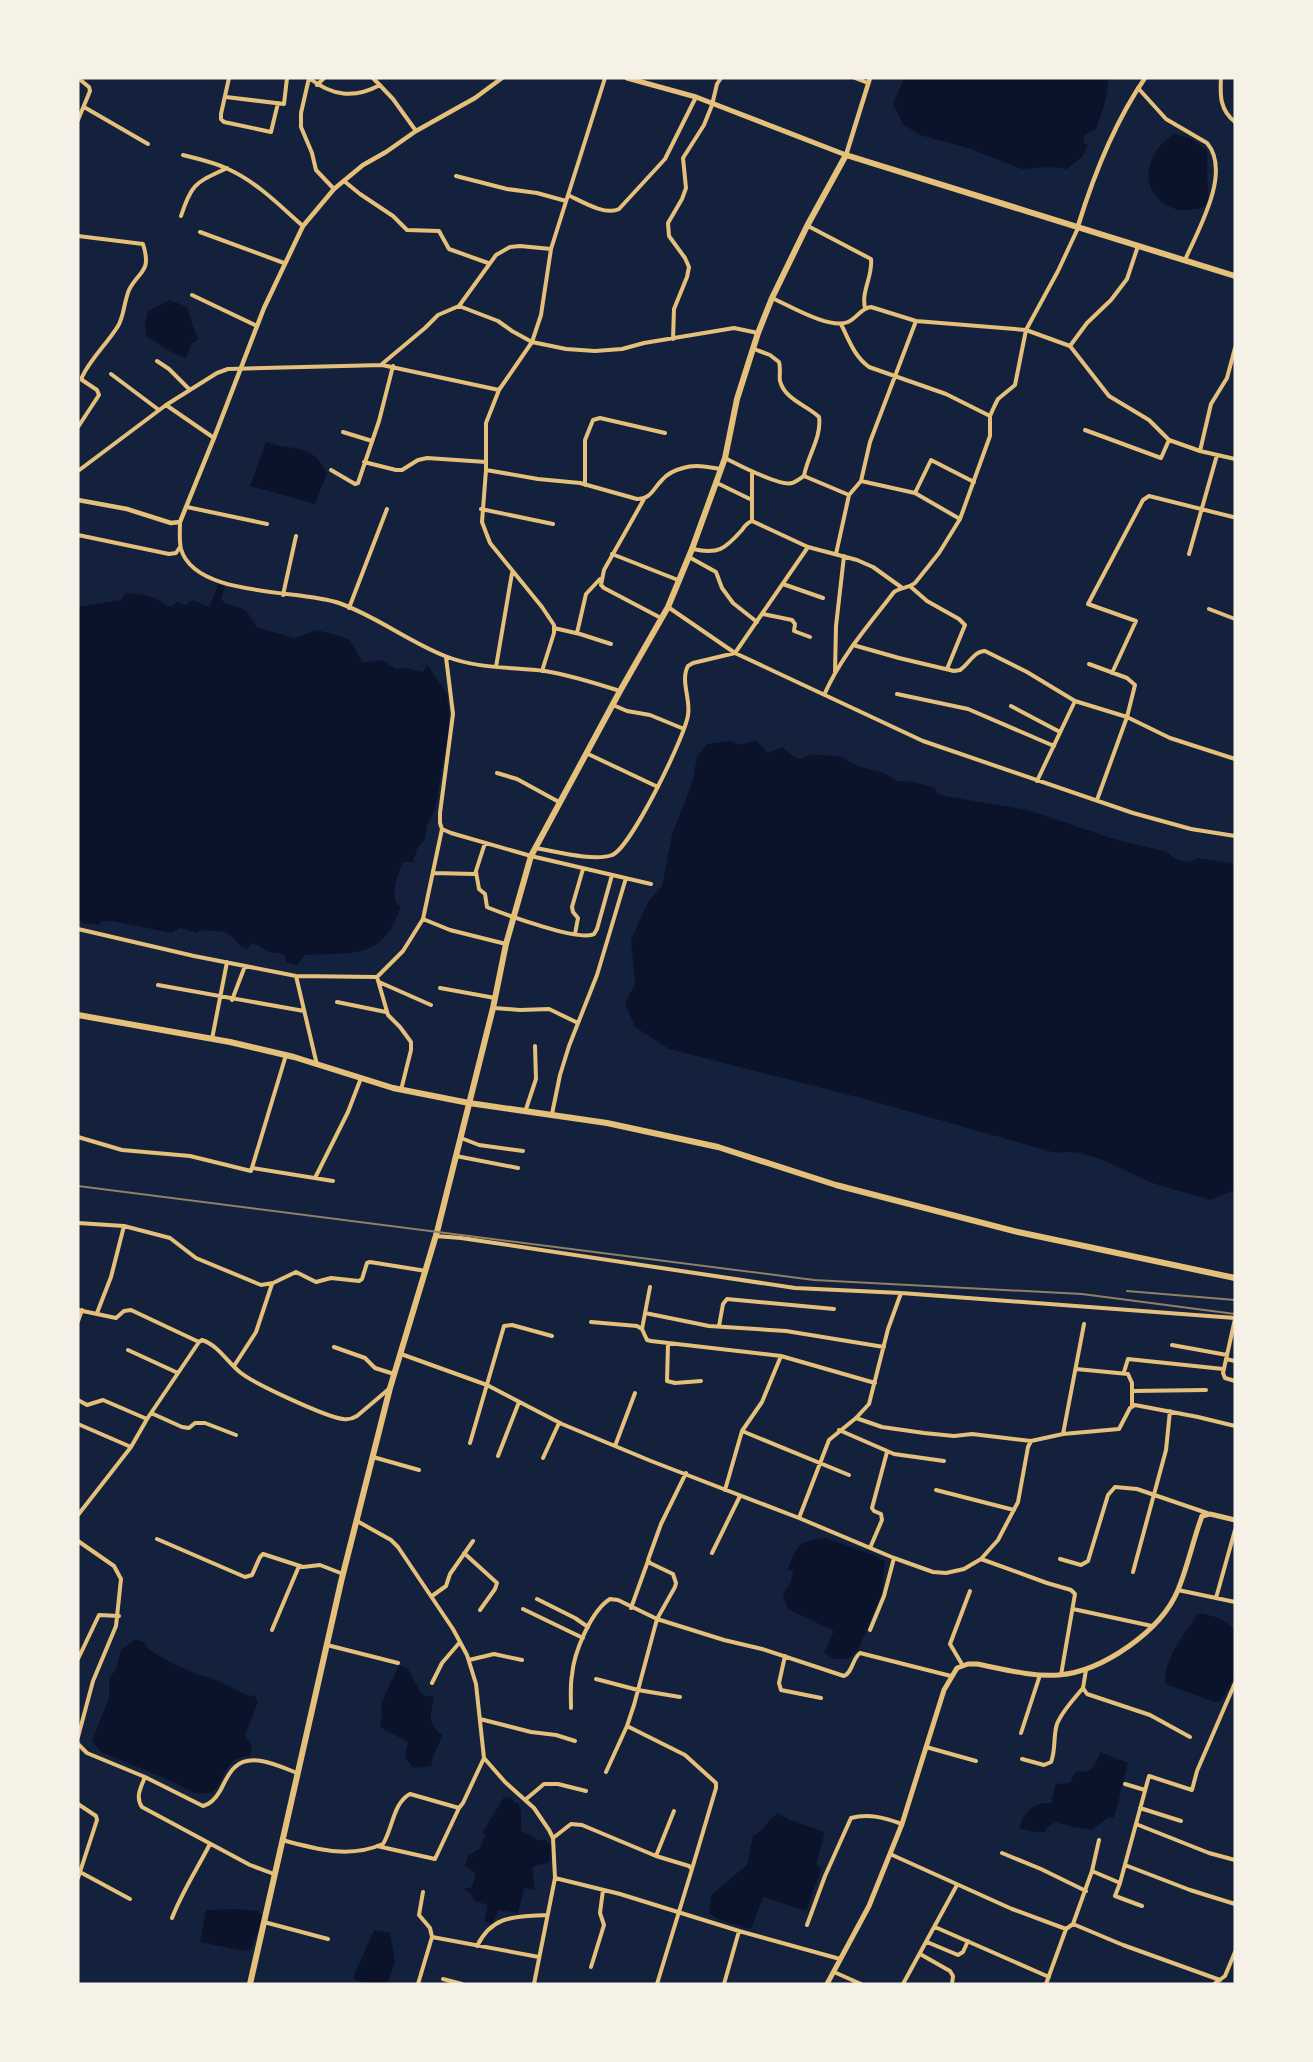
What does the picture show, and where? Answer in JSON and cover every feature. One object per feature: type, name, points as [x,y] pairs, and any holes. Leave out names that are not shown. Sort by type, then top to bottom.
[{"type":"main road","points":[[627,78],[696,98],[846,155],[1235,276]]},
{"type":"main road","points":[[250,1984],[343,1574],[390,1388],[426,1271],[493,1008],[506,944],[531,856],[620,690],[668,607],[725,458],[736,399],[772,298],[807,226],[846,155]]},
{"type":"main road","points":[[78,1015],[286,1055],[401,1090],[525,1112],[607,1123],[718,1147],[836,1185],[1018,1232],[1235,1278]]},
{"type":"main road","points":[[827,1984],[869,1906],[902,1824],[935,1715],[951,1676],[957,1668],[977,1664],[1061,1675],[1086,1670],[1097,1665],[1154,1627],[1169,1608],[1178,1590],[1201,1518],[1207,1513],[1235,1520]]},
{"type":"street","points":[[78,78],[89,87],[90,91],[78,118]]},
{"type":"street","points":[[229,78],[220,114],[222,121],[271,132],[278,104]]},
{"type":"street","points":[[226,97],[284,104],[287,78]]},
{"type":"street","points":[[334,189],[316,170],[312,153],[301,127],[301,113],[308,78],[317,85],[349,95],[365,93],[380,85]]},
{"type":"street","points":[[317,85],[324,78]]},
{"type":"street","points":[[373,78],[417,131]]},
{"type":"street","points":[[502,78],[475,98],[363,165],[334,189],[303,226],[257,326],[180,522],[180,547],[184,557],[191,564],[217,581],[284,595],[327,600],[349,608],[446,657],[496,667],[565,675],[620,690]]},
{"type":"street","points":[[542,671],[554,625],[484,533],[482,509],[486,470],[486,423],[499,390],[532,342],[541,315],[551,249],[605,78]]},
{"type":"street","points":[[713,78],[716,89]]},
{"type":"street","points":[[673,339],[674,309],[689,267],[688,262],[669,236],[668,223],[686,188],[683,158],[704,125],[721,78]]},
{"type":"street","points":[[846,155],[869,80],[855,78]]},
{"type":"street","points":[[911,587],[939,553],[960,519],[990,436],[990,416],[996,403],[1016,382],[1026,330],[1058,271],[1078,226],[1091,183],[1121,116],[1144,78]]},
{"type":"street","points":[[1221,78],[1220,94],[1224,110],[1235,122]]},
{"type":"street","points":[[1138,88],[1166,119],[1207,143],[1212,149],[1216,170],[1215,184],[1185,261]]},
{"type":"street","points":[[568,195],[606,210],[619,209],[666,159],[696,98]]},
{"type":"street","points":[[84,107],[148,144]]},
{"type":"street","points":[[183,155],[227,168],[254,184],[303,226]]},
{"type":"street","points":[[181,216],[191,189],[200,181],[227,168]]},
{"type":"street","points":[[456,176],[566,201]]},
{"type":"street","points":[[344,181],[393,216],[407,230],[439,231],[449,249],[488,263]]},
{"type":"street","points":[[807,226],[871,259],[863,296],[865,308]]},
{"type":"street","points":[[200,232],[284,263]]},
{"type":"street","points":[[78,236],[143,244],[146,254],[145,270],[131,287],[121,320],[80,379],[97,390],[99,395],[78,427]]},
{"type":"street","points":[[382,364],[438,315],[459,306],[496,255],[510,247],[534,246],[551,249]]},
{"type":"street","points":[[1070,346],[1087,323],[1111,300],[1127,279],[1138,246]]},
{"type":"street","points":[[192,295],[257,326]]},
{"type":"street","points":[[772,298],[830,323],[841,324],[854,318],[865,308],[876,308],[916,321],[1026,330],[1070,346],[1109,396],[1149,420],[1169,440],[1200,451],[1235,459]]},
{"type":"street","points":[[459,306],[492,318],[532,342],[556,348],[595,351],[622,350],[644,343],[734,328],[759,333]]},
{"type":"street","points":[[836,554],[849,495],[861,481],[870,442],[916,321]]},
{"type":"street","points":[[841,324],[863,362],[894,377],[946,394],[990,416]]},
{"type":"street","points":[[1200,451],[1211,404],[1227,378],[1235,348]]},
{"type":"street","points":[[725,458],[752,472],[792,484],[804,476],[814,448],[819,417],[785,390],[780,379],[781,366],[776,359],[753,349]]},
{"type":"street","points":[[157,361],[169,369],[190,390]]},
{"type":"street","points":[[78,471],[166,405],[217,373],[228,369],[382,364],[499,390]]},
{"type":"street","points":[[331,471],[358,483],[393,366]]},
{"type":"street","points":[[111,374],[159,410]]},
{"type":"street","points":[[166,405],[214,438]]},
{"type":"street","points":[[585,485],[585,440],[593,420],[600,418],[665,433]]},
{"type":"street","points":[[1084,430],[1161,458],[1169,440]]},
{"type":"street","points":[[343,432],[372,441]]},
{"type":"street","points":[[1189,554],[1217,455]]},
{"type":"street","points":[[364,462],[402,470],[418,460],[427,458],[486,462]]},
{"type":"street","points":[[915,493],[931,460],[974,482]]},
{"type":"street","points":[[577,633],[586,594],[601,579],[612,554],[644,499],[663,479],[684,467],[700,466],[721,469]]},
{"type":"street","points":[[486,470],[585,485],[644,499]]},
{"type":"street","points":[[752,472],[752,521]]},
{"type":"street","points":[[804,476],[849,495]]},
{"type":"street","points":[[861,481],[915,493],[960,519]]},
{"type":"street","points":[[716,483],[752,500]]},
{"type":"street","points":[[1112,673],[1136,621],[1088,604],[1143,500],[1149,496],[1233,517]]},
{"type":"street","points":[[78,500],[127,508],[171,523],[180,522]]},
{"type":"street","points":[[187,507],[267,524]]},
{"type":"street","points":[[349,608],[387,509]]},
{"type":"street","points":[[482,509],[553,524]]},
{"type":"street","points":[[692,549],[708,552],[720,550],[730,543],[746,524],[752,521]]},
{"type":"street","points":[[752,521],[808,547],[844,556],[873,567],[901,587]]},
{"type":"street","points":[[78,535],[169,554],[176,552],[180,547]]},
{"type":"street","points":[[284,595],[296,536]]},
{"type":"street","points":[[534,848],[593,857],[615,854],[635,828],[658,787],[684,729],[689,714],[685,676],[688,666],[735,653],[808,547]]},
{"type":"street","points":[[612,554],[679,580]]},
{"type":"street","points":[[835,672],[836,626],[844,556]]},
{"type":"street","points":[[688,557],[716,572],[722,588],[733,603],[757,622]]},
{"type":"street","points":[[496,667],[512,572]]},
{"type":"street","points":[[601,579],[604,588],[661,618]]},
{"type":"street","points":[[783,585],[823,598]]},
{"type":"street","points":[[825,693],[835,672],[853,645],[894,591],[901,587],[911,587],[927,602],[959,619],[965,625],[947,669]]},
{"type":"street","points":[[668,607],[735,653],[825,693],[923,741],[1037,781],[1191,829],[1235,836]]},
{"type":"street","points":[[1209,609],[1235,619]]},
{"type":"street","points":[[763,614],[792,620],[795,624],[794,631],[810,637]]},
{"type":"street","points":[[554,628],[610,644]]},
{"type":"street","points":[[853,645],[899,658],[960,670],[975,654],[985,651],[1027,672],[1075,701],[1127,717],[1170,738],[1235,759]]},
{"type":"street","points":[[378,979],[403,951],[423,919],[433,873],[442,829],[440,813],[453,714],[446,657]]},
{"type":"street","points":[[1089,664],[1132,681],[1135,685],[1127,717],[1097,800]]},
{"type":"street","points":[[897,694],[968,709],[1054,746]]},
{"type":"street","points":[[1037,781],[1075,701]]},
{"type":"street","points":[[612,705],[627,711],[650,715],[684,729]]},
{"type":"street","points":[[1011,706],[1060,732]]},
{"type":"street","points":[[586,753],[658,787]]},
{"type":"street","points":[[497,773],[517,779],[559,802]]},
{"type":"street","points":[[442,829],[531,856],[651,884]]},
{"type":"street","points":[[485,843],[476,872],[479,889],[485,894],[487,907],[513,917],[575,934],[591,936],[594,934],[612,875]]},
{"type":"street","points":[[575,934],[578,918],[572,907],[583,868]]},
{"type":"street","points":[[433,873],[472,875],[476,872]]},
{"type":"street","points":[[551,1116],[560,1075],[597,975],[626,878]]},
{"type":"street","points":[[423,919],[450,930],[506,944]]},
{"type":"street","points":[[78,930],[296,976],[378,979],[431,1005]]},
{"type":"street","points":[[212,1039],[227,963]]},
{"type":"street","points":[[232,1000],[245,966]]},
{"type":"street","points":[[296,976],[317,1065]]},
{"type":"street","points":[[378,979],[387,1012],[400,1027],[411,1046],[401,1090]]},
{"type":"street","points":[[158,985],[220,998],[304,1011]]},
{"type":"street","points":[[440,988],[495,998]]},
{"type":"street","points":[[337,1002],[387,1012]]},
{"type":"street","points":[[493,1008],[549,1009],[578,1023]]},
{"type":"street","points":[[525,1112],[536,1079],[535,1046]]},
{"type":"street","points":[[253,1168],[286,1055]]},
{"type":"street","points":[[315,1178],[348,1112],[361,1078]]},
{"type":"street","points":[[78,1137],[122,1150],[190,1156],[243,1170],[251,1171],[253,1168],[333,1181]]},
{"type":"street","points":[[460,1138],[479,1145],[523,1151]]},
{"type":"street","points":[[456,1155],[518,1168]]},
{"type":"street","points":[[78,1223],[124,1226],[170,1238],[196,1258],[261,1285],[273,1283],[296,1272],[316,1282],[331,1278],[359,1281],[362,1279],[367,1263],[370,1262],[426,1271]]},
{"type":"street","points":[[97,1313],[111,1277],[124,1226]]},
{"type":"street","points":[[435,1236],[795,1288],[901,1293],[1235,1319],[1223,1369],[1225,1378],[1235,1381]]},
{"type":"street","points":[[234,1366],[256,1332],[273,1283]]},
{"type":"street","points":[[650,1287],[642,1329],[647,1340],[781,1356],[875,1383]]},
{"type":"street","points":[[799,1518],[829,1440],[869,1404],[901,1293]]},
{"type":"street","points":[[719,1326],[723,1304],[727,1299],[834,1309]]},
{"type":"street","points":[[78,1321],[80,1310],[117,1318],[124,1311],[131,1310],[199,1342],[202,1340],[210,1343],[253,1380],[341,1419],[351,1419],[357,1416],[390,1388]]},
{"type":"street","points":[[645,1313],[679,1321],[786,1331],[884,1347]]},
{"type":"street","points":[[591,1322],[637,1326],[642,1329]]},
{"type":"street","points":[[1063,1434],[1084,1324]]},
{"type":"street","points":[[470,1443],[504,1326],[512,1325],[552,1336]]},
{"type":"street","points":[[78,1515],[131,1447],[199,1342]]},
{"type":"street","points":[[668,1344],[667,1381],[675,1383],[701,1381]]},
{"type":"street","points":[[1172,1345],[1227,1357],[1235,1361]]},
{"type":"street","points":[[334,1347],[364,1358],[375,1368],[394,1374]]},
{"type":"street","points":[[128,1350],[178,1372]]},
{"type":"street","points":[[400,1353],[487,1385],[559,1423],[933,1572],[946,1573],[964,1569],[981,1559],[998,1540],[1014,1510],[1031,1441]]},
{"type":"street","points":[[725,1490],[742,1431],[762,1402],[781,1356]]},
{"type":"street","points":[[1124,1372],[1128,1359],[1223,1369]]},
{"type":"street","points":[[856,1418],[882,1427],[924,1433],[954,1436],[972,1434],[1031,1441],[1063,1434],[1119,1429],[1132,1406],[1130,1376],[1124,1372],[1076,1370]]},
{"type":"street","points":[[1132,1391],[1206,1390]]},
{"type":"street","points":[[615,1446],[635,1393]]},
{"type":"street","points":[[78,1400],[87,1405],[98,1401],[109,1401],[147,1419]]},
{"type":"street","points":[[498,1456],[519,1402]]},
{"type":"street","points":[[1132,1406],[1141,1405],[1235,1426]]},
{"type":"street","points":[[1133,1572],[1166,1450],[1170,1411]]},
{"type":"street","points":[[151,1413],[182,1427],[189,1428],[195,1423],[204,1423],[236,1435]]},
{"type":"street","points":[[543,1458],[559,1423]]},
{"type":"street","points":[[78,1424],[131,1447]]},
{"type":"street","points":[[839,1430],[887,1452],[944,1461]]},
{"type":"street","points":[[742,1431],[849,1475]]},
{"type":"street","points":[[870,1548],[883,1516],[872,1508],[887,1452]]},
{"type":"street","points":[[373,1457],[419,1470]]},
{"type":"street","points":[[632,1608],[661,1524],[686,1473]]},
{"type":"street","points":[[1060,1559],[1081,1565],[1088,1561],[1108,1495],[1115,1487],[1137,1489],[1207,1513]]},
{"type":"street","points":[[936,1490],[1014,1510]]},
{"type":"street","points":[[712,1553],[740,1496]]},
{"type":"street","points":[[357,1521],[391,1540],[398,1547],[460,1642],[469,1660],[476,1684],[484,1758],[435,1859],[377,1846]]},
{"type":"street","points":[[1216,1598],[1235,1530]]},
{"type":"street","points":[[157,1539],[245,1576],[252,1575],[263,1554],[303,1567],[320,1565],[343,1574]]},
{"type":"street","points":[[78,1541],[105,1558],[118,1572],[121,1579],[119,1616],[93,1681],[78,1737]]},
{"type":"street","points":[[432,1596],[446,1586],[450,1574],[473,1541]]},
{"type":"street","points":[[464,1553],[497,1583],[480,1610]]},
{"type":"street","points":[[870,1630],[884,1596],[894,1558]]},
{"type":"street","points":[[981,1559],[1071,1590],[1075,1594],[1061,1675]]},
{"type":"street","points":[[606,1772],[627,1726],[657,1619],[675,1587],[673,1574],[648,1560]]},
{"type":"street","points":[[272,1630],[298,1566]]},
{"type":"street","points":[[1178,1590],[1235,1602]]},
{"type":"street","points":[[963,1666],[950,1644],[970,1591]]},
{"type":"street","points":[[537,1599],[588,1627]]},
{"type":"street","points":[[571,1708],[572,1675],[582,1638],[608,1600],[618,1600],[657,1619],[785,1656],[844,1676],[849,1672],[856,1656],[860,1653],[951,1676]]},
{"type":"street","points":[[523,1609],[582,1638]]},
{"type":"street","points":[[1073,1609],[1154,1627]]},
{"type":"street","points":[[78,1659],[99,1615],[119,1616]]},
{"type":"street","points":[[432,1683],[442,1663],[460,1642]]},
{"type":"street","points":[[327,1645],[399,1663]]},
{"type":"street","points":[[469,1660],[494,1654],[522,1660]]},
{"type":"street","points":[[785,1656],[779,1683],[781,1689],[821,1698]]},
{"type":"street","points":[[1022,1759],[1044,1765],[1051,1762],[1057,1725],[1083,1688],[1086,1670]]},
{"type":"street","points":[[1021,1733],[1040,1674]]},
{"type":"street","points":[[596,1679],[638,1690],[680,1697]]},
{"type":"street","points":[[1143,1906],[1115,1896],[1149,1776],[1192,1790],[1201,1762],[1235,1683]]},
{"type":"street","points":[[1083,1688],[1088,1694],[1150,1715],[1190,1737]]},
{"type":"street","points":[[480,1719],[575,1741]]},
{"type":"street","points":[[627,1726],[685,1755],[716,1783],[657,1984]]},
{"type":"street","points":[[78,1744],[87,1753],[145,1777],[203,1806],[216,1797],[232,1770],[242,1762],[271,1763],[297,1773]]},
{"type":"street","points":[[926,1746],[976,1761]]},
{"type":"street","points":[[484,1758],[505,1782],[534,1808],[553,1838],[555,1878],[534,1984]]},
{"type":"street","points":[[145,1777],[138,1795],[142,1807],[250,1865],[274,1874]]},
{"type":"street","points":[[525,1800],[544,1784],[558,1784],[586,1791]]},
{"type":"street","points":[[1125,1784],[1145,1790]]},
{"type":"street","points":[[282,1840],[346,1853],[383,1844],[397,1809],[404,1797],[410,1794],[459,1808]]},
{"type":"street","points":[[78,1804],[91,1811],[97,1820],[78,1878]]},
{"type":"street","points":[[1140,1808],[1181,1821]]},
{"type":"street","points":[[656,1856],[674,1811]]},
{"type":"street","points":[[807,1925],[825,1876],[851,1818],[882,1817],[902,1824]]},
{"type":"street","points":[[553,1838],[575,1823],[692,1869]]},
{"type":"street","points":[[1136,1824],[1209,1853],[1235,1860]]},
{"type":"street","points":[[1046,1984],[1066,1929],[1072,1924],[1086,1891],[1099,1840]]},
{"type":"street","points":[[172,1918],[179,1900],[189,1886],[210,1844]]},
{"type":"street","points":[[1002,1853],[1086,1891]]},
{"type":"street","points":[[890,1854],[1012,1909],[1066,1929]]},
{"type":"street","points":[[1125,1865],[1190,1890],[1235,1904]]},
{"type":"street","points":[[81,1872],[130,1899]]},
{"type":"street","points":[[1092,1872],[1120,1883]]},
{"type":"street","points":[[555,1878],[841,1959]]},
{"type":"street","points":[[903,1984],[957,1884]]},
{"type":"street","points":[[591,1967],[604,1925],[600,1913],[603,1890]]},
{"type":"street","points":[[418,1984],[432,1937],[430,1928],[418,1915],[423,1892]]},
{"type":"street","points":[[477,1946],[483,1933],[500,1922],[527,1914],[548,1915]]},
{"type":"street","points":[[264,1922],[328,1939]]},
{"type":"street","points":[[1072,1924],[1220,1980]]},
{"type":"street","points":[[935,1927],[1049,1977]]},
{"type":"street","points":[[724,1984],[739,1931]]},
{"type":"street","points":[[432,1937],[539,1957]]},
{"type":"street","points":[[927,1941],[958,1955],[963,1952],[968,1941]]},
{"type":"street","points":[[1214,1984],[1225,1976],[1235,1952]]},
{"type":"street","points":[[920,1954],[950,1971],[953,1977],[952,1984]]},
{"type":"street","points":[[834,1972],[861,1984]]},
{"type":"street","points":[[444,1979],[462,1984]]},
{"type":"water","points":[[904,78],[1109,78],[1106,99],[1096,129],[1085,135],[1083,143],[1088,144],[1083,156],[1067,169],[1050,167],[1022,169],[971,149],[920,135],[903,124],[893,104]]},
{"type":"water","points":[[1174,134],[1190,138],[1207,150],[1208,200],[1203,208],[1182,210],[1168,206],[1154,193],[1150,185],[1150,166],[1153,157],[1161,145]]},
{"type":"water","points":[[170,300],[187,307],[199,339],[192,343],[186,358],[167,350],[146,336],[145,323],[148,311]]},
{"type":"water","points":[[266,442],[301,449],[315,456],[321,463],[327,473],[315,504],[250,486]]},
{"type":"water","points":[[222,583],[225,587],[221,599],[226,604],[245,610],[257,627],[294,638],[317,630],[343,637],[350,640],[363,663],[382,660],[396,669],[407,668],[423,672],[427,664],[447,694],[448,736],[435,810],[427,826],[425,839],[417,849],[413,862],[403,862],[399,873],[395,899],[397,905],[401,906],[394,924],[376,945],[365,950],[352,953],[305,955],[297,965],[286,962],[284,954],[269,952],[253,943],[247,949],[221,931],[200,930],[197,933],[180,928],[172,933],[112,921],[102,921],[99,925],[78,920],[78,607],[122,600],[125,593],[153,597],[167,606],[172,606],[177,602],[186,605],[193,600],[209,607],[218,585]]},
{"type":"water","points":[[756,740],[768,753],[783,747],[800,759],[812,754],[842,757],[860,767],[885,773],[897,781],[915,782],[935,788],[937,793],[945,796],[1028,810],[1114,839],[1168,852],[1175,859],[1187,862],[1198,858],[1235,864],[1235,1190],[1211,1200],[1153,1183],[1094,1157],[1069,1152],[1056,1153],[865,1099],[669,1049],[635,1027],[625,1003],[635,984],[631,940],[648,902],[662,886],[672,835],[693,780],[697,756],[707,744],[730,741],[739,745]]},
{"type":"water","points":[[826,1538],[876,1556],[885,1562],[882,1593],[857,1651],[848,1659],[834,1659],[824,1653],[834,1631],[788,1609],[783,1595],[791,1582],[793,1570],[787,1571],[800,1546],[809,1541]]},
{"type":"water","points":[[1198,1613],[1219,1618],[1235,1632],[1235,1675],[1222,1700],[1215,1702],[1165,1684],[1171,1655]]},
{"type":"water","points":[[135,1639],[144,1642],[149,1650],[172,1663],[212,1678],[246,1695],[255,1696],[258,1702],[245,1735],[252,1745],[250,1756],[234,1760],[211,1793],[194,1793],[169,1780],[101,1752],[92,1741],[109,1698],[109,1679],[116,1669],[121,1650]]},
{"type":"water","points":[[399,1665],[408,1669],[422,1695],[434,1697],[431,1718],[434,1726],[442,1735],[431,1763],[433,1766],[414,1768],[406,1757],[408,1742],[380,1727],[381,1704]]},
{"type":"water","points":[[1100,1752],[1128,1763],[1114,1818],[1108,1817],[1092,1830],[1056,1822],[1044,1832],[1019,1828],[1031,1809],[1039,1804],[1051,1803],[1056,1784],[1069,1783],[1077,1771],[1088,1772],[1094,1766]]},
{"type":"water","points":[[504,1797],[512,1798],[514,1803],[518,1803],[521,1810],[521,1831],[539,1841],[544,1839],[552,1846],[549,1863],[532,1868],[535,1890],[524,1888],[518,1913],[498,1910],[493,1924],[484,1921],[488,1905],[474,1901],[472,1895],[463,1889],[472,1887],[476,1874],[465,1866],[468,1856],[480,1848],[486,1835],[482,1833]]},
{"type":"water","points":[[778,1813],[790,1820],[825,1832],[816,1864],[821,1869],[806,1911],[763,1897],[751,1929],[720,1920],[709,1913],[712,1894],[747,1865],[753,1836]]},
{"type":"water","points":[[206,1910],[258,1911],[263,1916],[251,1949],[245,1951],[200,1942]]},
{"type":"water","points":[[374,1930],[390,1933],[395,1962],[387,1984],[365,1983],[353,1978]]},
{"type":"railway","points":[[78,1186],[814,1280],[1082,1294],[1235,1314]]},
{"type":"railway","points":[[1127,1291],[1235,1300]]}]
